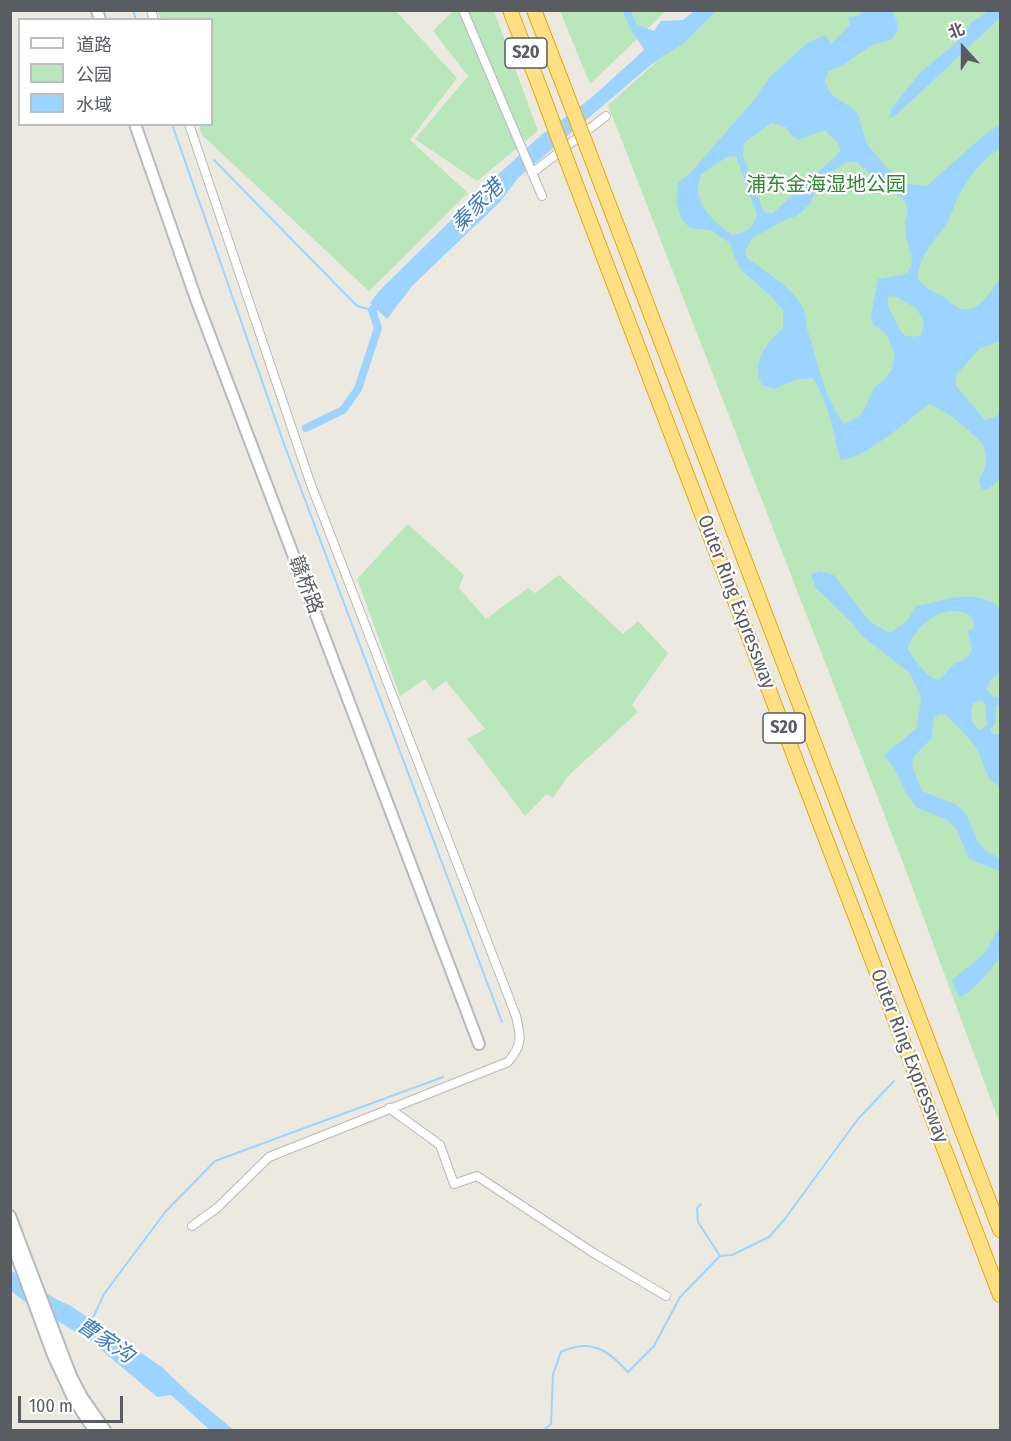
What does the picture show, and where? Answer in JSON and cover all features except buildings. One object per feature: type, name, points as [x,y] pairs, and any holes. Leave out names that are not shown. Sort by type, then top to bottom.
[{"type":"highway","name":"Outer Ring Expressway","points":[[510,10],[1000,1295]]},
{"type":"highway","name":"Outer Ring Expressway","points":[[534,10],[1000,1230]]},
{"type":"street","points":[[463,10],[542,196]]},
{"type":"street","points":[[531,171],[606,116]]},
{"type":"street","name":"赣桥路","points":[[136,126],[196,298],[479,1044]]},
{"type":"street","points":[[190,126],[310,482],[516,1016],[521,1036],[519,1049],[508,1062],[269,1157],[217,1208],[192,1226]]},
{"type":"street","points":[[389,1108],[440,1145],[454,1184],[477,1176],[592,1252],[666,1296]]},
{"type":"street","points":[[10,1216],[15,1243],[73,1398],[94,1431]]},
{"type":"street","points":[[49,1330],[82,1397],[105,1431]]},
{"type":"green space","points":[[158,11],[396,11],[457,78],[410,140],[468,193],[369,291],[202,135],[199,126],[213,126],[213,18],[161,18]]},
{"type":"green space","points":[[453,11],[494,11],[538,131],[477,181],[415,139],[468,76],[433,31]]},
{"type":"green space","points":[[560,11],[666,11],[590,84]]},
{"type":"green space","name":"浦东金海湿地公园","points":[[713,11],[1000,11],[1000,1124],[902,860],[608,105]]},
{"type":"green space","points":[[408,524],[464,575],[459,588],[486,619],[528,588],[535,593],[559,575],[623,634],[638,621],[668,653],[632,705],[638,712],[568,776],[553,798],[547,794],[525,816],[467,739],[485,729],[446,681],[433,691],[425,679],[400,696],[357,579]]},
{"type":"water","points":[[990,10],[1000,11],[1000,18],[895,116],[889,118],[892,108],[920,73],[956,43],[971,23]]},
{"type":"water","points":[[623,11],[631,11],[636,24],[654,31],[661,21],[683,20],[694,11],[716,11],[685,42],[652,64],[518,178],[500,202],[413,285],[387,319],[370,303],[379,291],[540,136],[591,98],[643,51]]},
{"type":"water","points":[[866,11],[893,11],[898,28],[891,39],[873,45],[828,71],[825,82],[831,94],[857,112],[867,144],[886,167],[909,184],[927,186],[983,136],[1000,124],[1000,148],[982,163],[966,183],[947,223],[932,243],[918,272],[918,280],[955,306],[964,309],[971,309],[983,301],[1000,278],[1000,341],[979,349],[956,375],[956,386],[985,420],[995,417],[1000,411],[1000,479],[987,490],[982,489],[980,485],[986,460],[982,444],[958,421],[929,404],[874,446],[850,458],[840,460],[827,408],[813,378],[795,380],[774,389],[762,385],[758,369],[759,361],[766,347],[783,327],[783,310],[771,296],[742,271],[730,243],[710,230],[690,228],[681,219],[677,202],[678,183],[692,171],[755,99],[769,78],[806,44],[825,35],[831,44],[850,25],[848,17],[857,16]],"holes":[[[771,123],[786,127],[790,134],[798,140],[824,130],[838,143],[841,151],[773,213],[765,213],[743,156],[744,143]],[[736,156],[757,215],[749,229],[733,235],[715,222],[705,210],[698,189],[701,174],[727,157]],[[856,161],[884,187],[904,199],[908,211],[905,222],[906,237],[912,260],[907,274],[878,279],[871,316],[873,324],[888,338],[895,355],[892,369],[875,387],[861,415],[844,424],[826,389],[806,326],[806,315],[802,305],[786,287],[747,258],[745,251],[752,238],[796,216],[809,205],[824,176],[847,162]],[[895,296],[916,308],[924,321],[921,335],[910,337],[902,333],[889,309],[888,297]]]},
{"type":"water","points":[[819,571],[834,575],[870,622],[890,633],[906,622],[916,606],[968,597],[989,601],[1000,607],[1000,673],[990,680],[987,690],[993,696],[1000,698],[1000,704],[996,706],[996,723],[990,730],[992,734],[1000,732],[1000,786],[988,776],[975,746],[946,715],[940,714],[934,717],[931,739],[914,756],[912,766],[922,791],[957,805],[966,814],[977,840],[984,849],[1000,859],[1000,871],[969,859],[957,830],[949,821],[916,807],[907,795],[894,768],[884,755],[917,728],[921,697],[910,673],[862,636],[853,624],[816,588],[811,575]],"holes":[[[949,611],[967,613],[972,619],[974,628],[968,630],[972,651],[966,659],[955,663],[939,680],[925,672],[908,649],[910,642],[923,624]],[[981,700],[985,703],[987,725],[981,730],[974,725],[971,715],[973,703]]]},
{"type":"water","points":[[1000,926],[1002,945],[1000,956],[988,973],[969,992],[959,997],[952,980],[985,953]]},
{"type":"water","name":"曹家沟","points":[[10,1270],[71,1306],[162,1367],[190,1394],[234,1430],[210,1430],[171,1395],[157,1397],[91,1341],[11,1291]]},
{"type":"waterway","points":[[133,10],[135,18]]},
{"type":"waterway","points":[[173,126],[284,444],[502,1022]]},
{"type":"waterway","points":[[214,160],[357,306],[372,310]]},
{"type":"waterway","name":"秦家港","points":[[306,428],[343,410],[358,389],[378,328],[372,310],[382,300]]},
{"type":"waterway","points":[[91,1322],[104,1294],[166,1211],[215,1161],[443,1077]]},
{"type":"waterway","points":[[720,1256],[732,1255],[769,1237],[858,1119],[894,1081]]},
{"type":"waterway","points":[[544,1430],[551,1424],[553,1374],[561,1352],[581,1346],[590,1346],[606,1352],[628,1372],[654,1346],[680,1297],[720,1256],[698,1222],[697,1208],[701,1204]]}]
